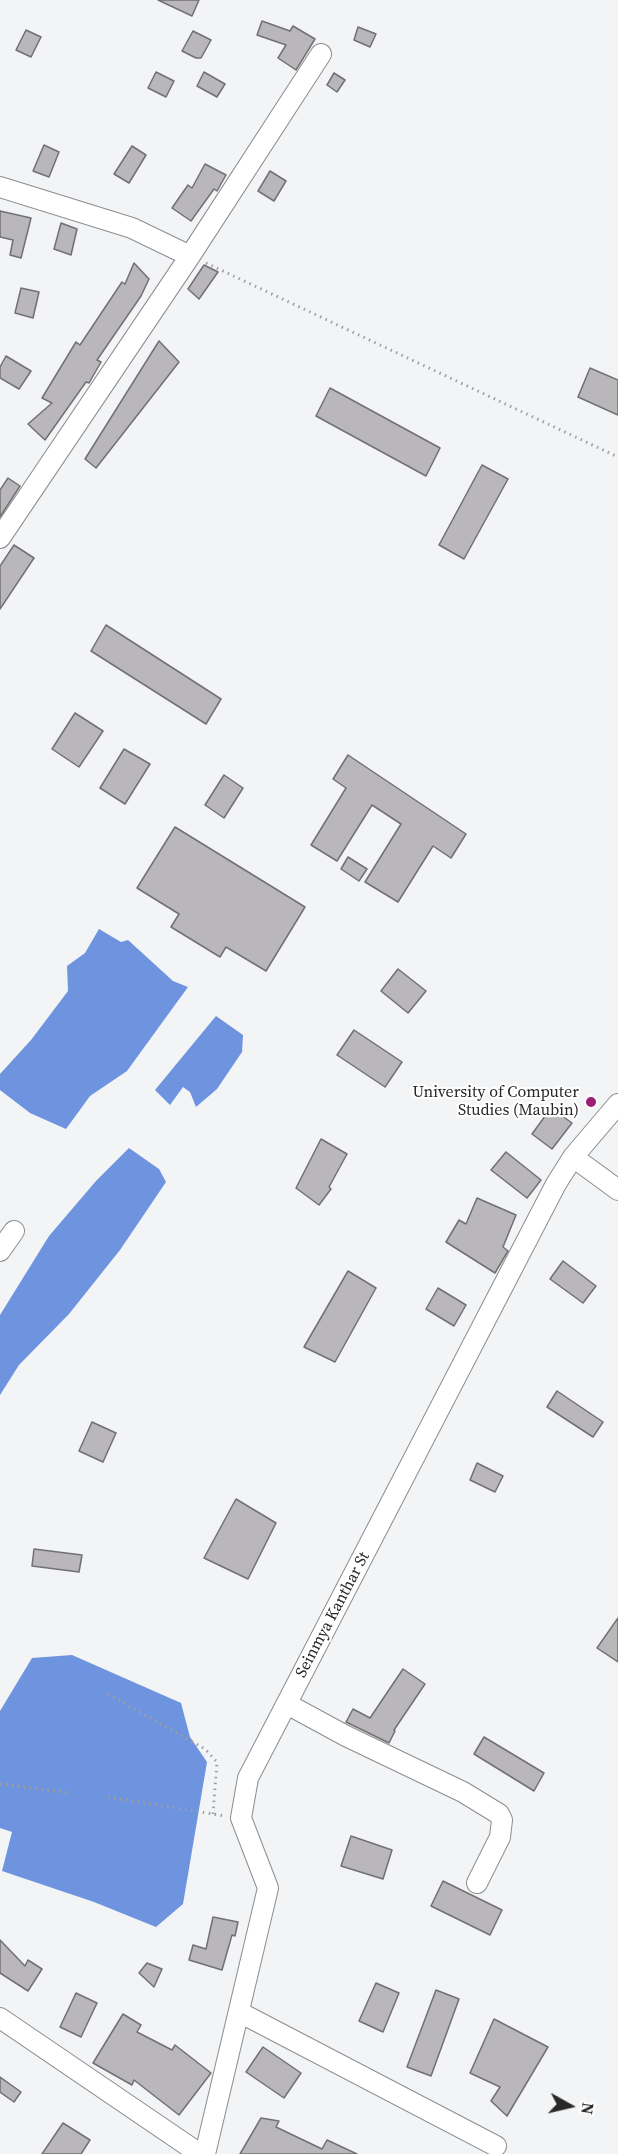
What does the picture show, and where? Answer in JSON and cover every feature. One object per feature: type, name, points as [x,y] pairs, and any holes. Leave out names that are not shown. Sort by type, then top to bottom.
[{"type":"street","points":[[0,538],[190,256],[321,54]]},
{"type":"street","points":[[0,187],[132,228],[190,256]]},
{"type":"street","name":"Seinmya Kanthar St","points":[[241,1818],[248,1778],[556,1184],[573,1157],[618,1104]]},
{"type":"street","points":[[573,1157],[618,1190]]},
{"type":"street","points":[[0,1251],[14,1231]]},
{"type":"street","points":[[287,1704],[346,1736],[463,1792],[499,1814],[502,1820],[500,1837],[477,1883]]},
{"type":"street","points":[[205,2154],[268,1888],[241,1818]]},
{"type":"street","points":[[239,2012],[496,2146]]},
{"type":"street","points":[[0,2018],[200,2154]]},
{"type":"path","points":[[190,256],[618,457]]},
{"type":"path","points":[[108,1694],[205,1749],[217,1762],[213,1814]]},
{"type":"path","points":[[0,1784],[70,1793]]},
{"type":"path","points":[[108,1797],[241,1818]]},
{"type":"water","points":[[99,929],[121,942],[128,940],[173,981],[188,987],[127,1071],[90,1096],[66,1129],[30,1113],[0,1090],[0,1074],[31,1040],[68,991],[67,966],[85,953]]},
{"type":"water","points":[[216,1016],[243,1035],[242,1052],[217,1089],[196,1107],[190,1092],[183,1087],[170,1105],[155,1090]]},
{"type":"water","points":[[129,1148],[159,1169],[166,1182],[120,1250],[69,1314],[19,1365],[0,1395],[0,1315],[49,1236],[96,1181]]},
{"type":"water","points":[[72,1655],[181,1703],[190,1737],[207,1762],[183,1904],[156,1927],[94,1902],[2,1871],[12,1832],[0,1828],[0,1711],[32,1658]]},
{"type":"building","points":[[158,0],[199,0],[192,16]]},
{"type":"building","points":[[262,21],[290,31],[293,26],[315,39],[296,70],[278,58],[286,45],[257,35]]},
{"type":"building","points":[[358,27],[376,34],[370,47],[354,40]]},
{"type":"building","points":[[26,30],[41,37],[31,57],[16,50]]},
{"type":"building","points":[[193,31],[211,40],[201,58],[182,51]]},
{"type":"building","points":[[156,72],[174,81],[166,97],[148,88]]},
{"type":"building","points":[[204,72],[225,84],[217,97],[197,86]]},
{"type":"building","points":[[334,73],[345,80],[337,92],[327,85]]},
{"type":"building","points":[[44,145],[59,152],[49,177],[33,171]]},
{"type":"building","points":[[132,146],[146,155],[129,183],[114,174]]},
{"type":"building","points":[[205,164],[226,175],[217,191],[214,189],[191,221],[172,208],[188,185],[192,188]]},
{"type":"building","points":[[270,171],[286,181],[274,201],[258,191]]},
{"type":"building","points":[[0,211],[31,218],[21,258],[10,255],[13,240],[0,237]]},
{"type":"building","points":[[61,223],[77,229],[71,255],[54,249]]},
{"type":"building","points":[[134,263],[149,279],[141,296],[97,360],[101,362],[89,383],[86,382],[45,440],[28,424],[52,403],[42,398],[76,342],[80,345],[122,282],[125,284]]},
{"type":"building","points":[[204,265],[218,272],[199,299],[188,289]]},
{"type":"building","points":[[21,288],[39,292],[33,318],[15,313]]},
{"type":"building","points":[[159,341],[179,362],[96,468],[85,459]]},
{"type":"building","points":[[6,356],[31,371],[19,389],[0,378],[0,367]]},
{"type":"building","points":[[590,368],[618,380],[618,415],[578,397]]},
{"type":"building","points":[[330,388],[440,448],[426,476],[316,416]]},
{"type":"building","points":[[482,465],[508,479],[464,559],[439,545]]},
{"type":"building","points":[[8,478],[20,486],[0,517],[0,490]]},
{"type":"building","points":[[14,545],[34,558],[0,609],[0,566]]},
{"type":"building","points":[[106,625],[221,699],[206,724],[91,651]]},
{"type":"building","points":[[75,713],[103,731],[79,767],[52,749]]},
{"type":"building","points":[[124,749],[150,764],[125,804],[100,788]]},
{"type":"building","points":[[348,755],[466,834],[451,858],[433,846],[398,902],[365,882],[401,824],[372,805],[337,861],[311,845],[346,788],[333,779]]},
{"type":"building","points":[[224,775],[243,788],[224,818],[205,805]]},
{"type":"building","points":[[175,827],[305,907],[266,971],[226,947],[220,957],[171,927],[179,914],[137,888]]},
{"type":"building","points":[[348,857],[367,869],[359,881],[341,869]]},
{"type":"building","points":[[398,969],[426,991],[408,1013],[381,991]]},
{"type":"building","points":[[354,1030],[402,1062],[385,1087],[337,1055]]},
{"type":"building","points":[[551,1108],[572,1123],[552,1149],[532,1134]]},
{"type":"building","points":[[321,1139],[347,1154],[329,1187],[331,1189],[319,1205],[296,1188]]},
{"type":"building","points":[[506,1152],[541,1180],[527,1198],[491,1170]]},
{"type":"building","points":[[477,1198],[516,1215],[503,1247],[508,1251],[495,1273],[446,1242],[459,1220],[466,1224]]},
{"type":"building","points":[[563,1261],[596,1286],[583,1303],[550,1279]]},
{"type":"building","points":[[348,1271],[376,1288],[335,1362],[304,1347]]},
{"type":"building","points":[[438,1288],[466,1305],[454,1326],[426,1309]]},
{"type":"building","points":[[557,1391],[603,1422],[593,1437],[547,1407]]},
{"type":"building","points":[[92,1422],[116,1433],[103,1462],[79,1451]]},
{"type":"building","points":[[477,1463],[503,1476],[495,1492],[470,1480]]},
{"type":"building","points":[[236,1499],[276,1523],[248,1579],[204,1558]]},
{"type":"building","points":[[34,1549],[82,1555],[79,1572],[32,1566]]},
{"type":"building","points":[[618,1618],[618,1662],[597,1648]]},
{"type":"building","points":[[403,1669],[425,1684],[394,1730],[389,1743],[346,1722],[353,1709],[370,1718]]},
{"type":"building","points":[[484,1737],[544,1773],[534,1791],[474,1754]]},
{"type":"building","points":[[351,1836],[392,1850],[383,1879],[341,1866]]},
{"type":"building","points":[[443,1881],[502,1910],[490,1935],[431,1906]]},
{"type":"building","points":[[213,1917],[238,1922],[222,1970],[189,1960],[193,1945],[206,1949]]},
{"type":"building","points":[[0,1940],[25,1966],[28,1960],[42,1969],[28,1991],[0,1973]]},
{"type":"building","points":[[147,1963],[162,1969],[154,1987],[139,1973]]},
{"type":"building","points":[[376,1983],[399,1993],[383,2032],[359,2021]]},
{"type":"building","points":[[436,1990],[459,1999],[431,2076],[407,2067]]},
{"type":"building","points":[[76,1993],[97,2003],[81,2037],[60,2027]]},
{"type":"building","points":[[123,2014],[141,2025],[137,2032],[172,2050],[175,2045],[211,2073],[179,2115],[134,2080],[132,2085],[93,2063]]},
{"type":"building","points":[[494,2019],[548,2047],[507,2116],[491,2101],[500,2087],[470,2073]]},
{"type":"building","points":[[263,2047],[301,2073],[284,2098],[246,2072]]},
{"type":"building","points":[[0,2077],[21,2092],[14,2102],[0,2092]]},
{"type":"building","points":[[261,2118],[279,2121],[276,2127],[322,2149],[327,2140],[357,2154],[240,2154]]},
{"type":"building","points":[[63,2123],[90,2140],[81,2154],[42,2154]]},
{"type":"place","name":"University of Computer Studies (Maubin)","points":[[591,1102]]}]
